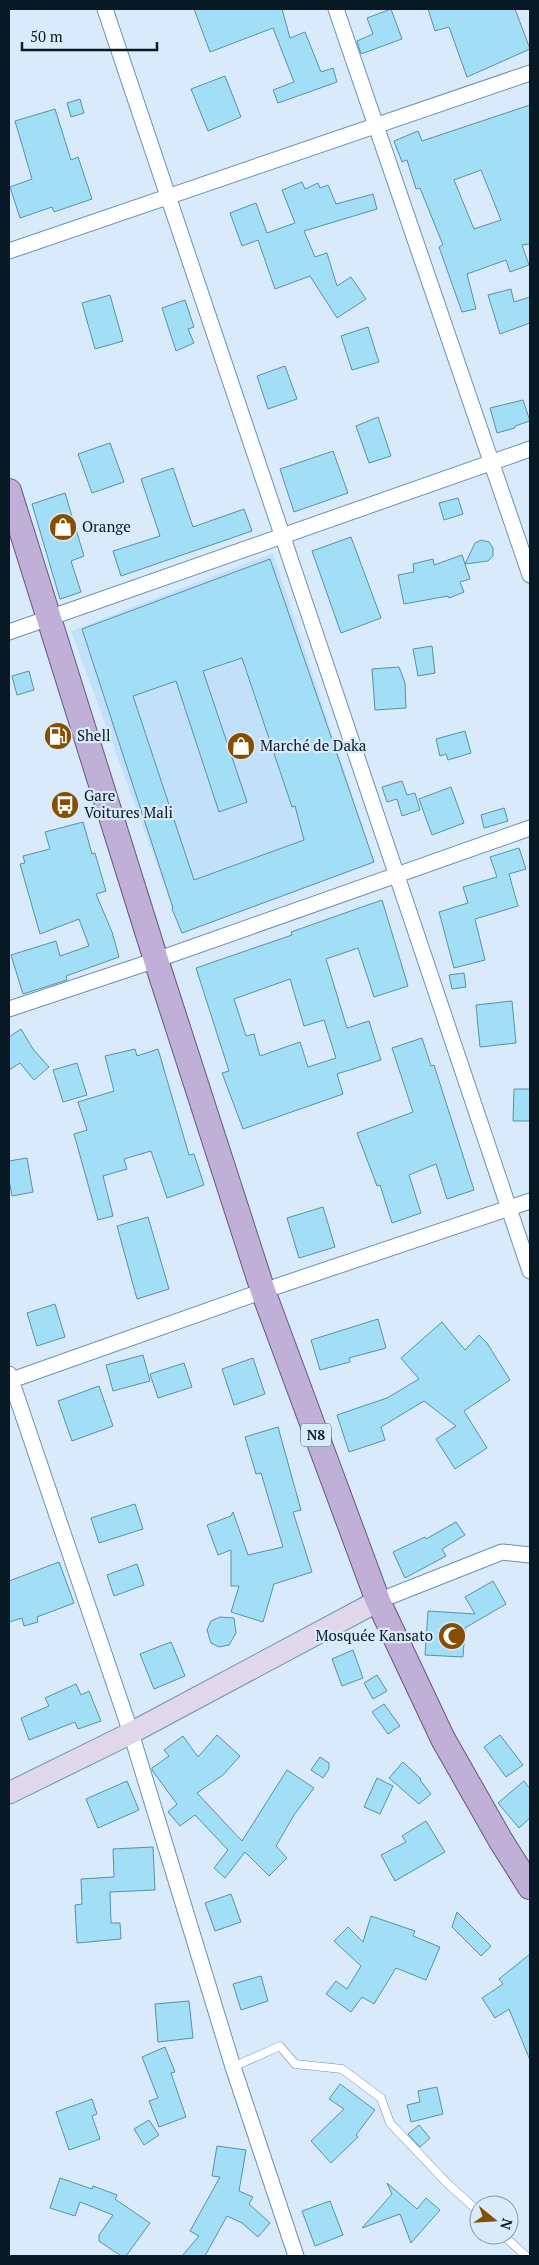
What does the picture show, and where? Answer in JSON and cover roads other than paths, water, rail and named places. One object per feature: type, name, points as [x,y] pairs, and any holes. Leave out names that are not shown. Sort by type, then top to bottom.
[{"type":"main road","name":"N8","points":[[9,491],[156,960],[263,1291],[378,1601],[443,1739],[501,1841],[530,1887]]},
{"type":"street","points":[[105,9],[530,1270]]},
{"type":"street","points":[[336,9],[530,575]]},
{"type":"street","points":[[9,251],[530,72]]},
{"type":"street","points":[[9,632],[530,449]]},
{"type":"street","points":[[9,1009],[156,960],[530,828]]},
{"type":"street","points":[[296,2256],[233,2068],[131,1733],[9,1379],[530,1200]]},
{"type":"street","points":[[9,1793],[131,1733],[378,1601],[502,1552],[530,1555]]},
{"type":"lane","points":[[233,2068],[280,2046],[296,2064],[342,2069],[382,2098],[390,2123],[447,2183],[469,2203]]},
{"type":"lane","points":[[514,2245],[526,2256]]},
{"type":"place","name":"Orange","points":[[63,527]]},
{"type":"place","name":"Shell","points":[[58,736]]},
{"type":"place","name":"Marché de Daka","points":[[241,746]]},
{"type":"place","name":"Gare Voitures Mali","points":[[65,805]]},
{"type":"place","name":"Mosquée Kansato","points":[[452,1636]]}]
